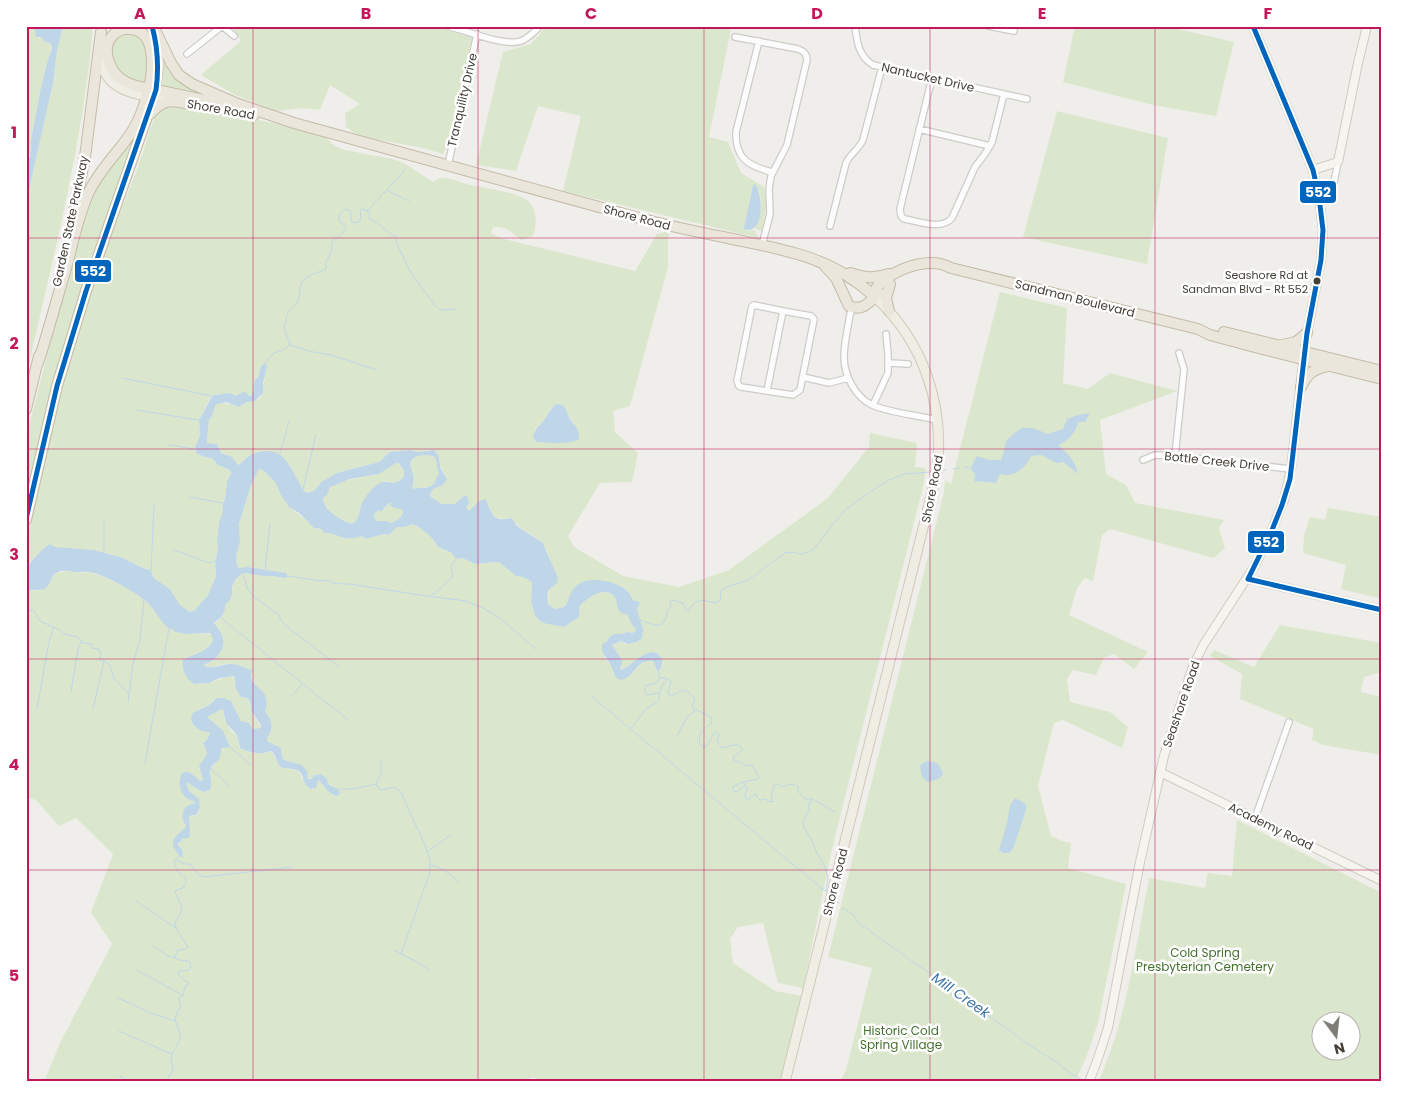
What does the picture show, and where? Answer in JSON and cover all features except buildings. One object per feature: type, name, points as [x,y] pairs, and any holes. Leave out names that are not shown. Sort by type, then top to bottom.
[{"type":"highway","points":[[152,26],[173,67],[184,79],[197,87],[258,111]]},
{"type":"highway","name":"Garden State Parkway","points":[[26,409],[78,191],[91,116],[101,29]]},
{"type":"highway","points":[[26,520],[57,386],[92,274],[147,118],[152,93],[150,45],[147,39],[143,34],[134,29],[119,31],[111,38],[108,47],[108,58],[112,69],[119,78],[126,82],[152,93],[258,111]]},
{"type":"highway","points":[[38,362],[86,199],[97,178],[135,127],[152,93]]},
{"type":"highway","points":[[147,118],[158,106],[169,100]]},
{"type":"highway","name":"Shore Road","points":[[169,100],[294,123]]},
{"type":"highway","name":"Shore Road","points":[[258,111],[294,123],[659,224],[794,252],[839,271],[875,297]]},
{"type":"highway","points":[[821,262],[836,278],[847,304],[853,308],[863,307],[875,297]]},
{"type":"highway","name":"Sandman Boulevard","points":[[875,297],[874,291],[878,285],[900,270],[911,266],[928,264],[945,264],[951,268]]},
{"type":"highway","name":"Sandman Boulevard","points":[[875,297],[890,284],[904,276],[928,269],[951,268],[1198,329],[1210,335],[1382,371]]},
{"type":"highway","points":[[839,271],[872,278],[900,270]]},
{"type":"highway","points":[[890,284],[886,298],[890,311]]},
{"type":"highway","name":"Sandman Boulevard","points":[[1198,329],[1211,329],[1281,346],[1329,366],[1382,379]]},
{"type":"highway","points":[[1281,346],[1298,341],[1307,332]]},
{"type":"highway","points":[[1301,387],[1312,372],[1329,366]]},
{"type":"main road","points":[[152,26],[159,59],[152,93]]},
{"type":"main road","name":"Shore Road","points":[[101,29],[100,59],[108,78],[125,90],[152,93],[169,100]]},
{"type":"main road","name":"Shore Road","points":[[785,1082],[935,485],[939,458],[938,419],[931,386],[922,363],[909,338],[890,311],[875,297]]},
{"type":"street","points":[[187,54],[222,26],[234,36]]},
{"type":"street","points":[[448,26],[505,42],[516,42],[528,38],[540,26]]},
{"type":"street","name":"Nantucket Drive","points":[[855,26],[861,54],[868,62],[882,67],[1027,99]]},
{"type":"street","points":[[988,26],[1014,32]]},
{"type":"street","name":"Seashore Road","points":[[1089,1082],[1098,1061],[1108,1028],[1140,862],[1164,756],[1193,666],[1198,655],[1248,579],[1269,538],[1284,500],[1292,468],[1307,332],[1322,250],[1322,215],[1320,197],[1313,170],[1253,26]]},
{"type":"street","points":[[1332,193],[1367,26]]},
{"type":"street","name":"Tranquility Drive","points":[[448,165],[477,34]]},
{"type":"street","points":[[735,36],[800,49],[806,54],[807,60],[786,148],[772,172],[769,189],[770,214],[762,245]]},
{"type":"street","points":[[759,41],[735,139],[738,151],[746,161],[757,168],[772,172]]},
{"type":"street","points":[[830,226],[846,163],[863,140],[882,67]]},
{"type":"street","points":[[932,78],[900,209],[903,221],[938,225],[950,221],[975,167],[990,146],[1004,94]]},
{"type":"street","points":[[919,129],[990,146]]},
{"type":"street","points":[[1313,170],[1338,162]]},
{"type":"street","points":[[752,306],[783,310],[811,316],[814,319],[803,377],[800,390],[793,395],[741,387],[737,383],[736,380],[752,306]]},
{"type":"street","points":[[853,308],[850,314],[844,364],[848,378],[859,394],[864,400],[873,405],[938,419]]},
{"type":"street","points":[[768,392],[783,310]]},
{"type":"street","points":[[873,405],[888,373],[886,334]]},
{"type":"street","points":[[1175,456],[1184,369],[1179,353]]},
{"type":"street","points":[[889,364],[908,364]]},
{"type":"street","points":[[803,377],[829,383],[848,378]]},
{"type":"street","name":"Bottle Creek Drive","points":[[1143,460],[1155,455],[1175,456],[1292,468]]},
{"type":"street","points":[[1248,579],[1382,610]]},
{"type":"street","points":[[1255,818],[1289,722]]},
{"type":"street","name":"Academy Road","points":[[1160,772],[1382,881]]},
{"type":"green space","points":[[26,26],[34,26],[38,38],[41,37],[50,43],[51,49],[38,104],[30,154],[26,163]]},
{"type":"green space","points":[[63,26],[93,26],[82,115],[66,203],[26,377],[26,203],[53,83],[57,51]]},
{"type":"green space","points":[[236,26],[435,26],[472,38],[450,138],[443,154],[423,148],[359,136],[346,127],[345,113],[360,104],[330,85],[320,110],[302,108],[277,111],[235,95],[201,75],[241,41],[234,30]]},
{"type":"green space","points":[[547,26],[730,26],[709,137],[728,142],[741,173],[764,187],[766,204],[762,231],[755,229],[759,218],[761,200],[755,184],[753,185],[744,227],[747,231],[754,230],[759,238],[563,191],[581,116],[538,106],[516,171],[476,165],[503,52],[531,44]]},
{"type":"green space","points":[[1075,26],[1165,26],[1234,42],[1216,116],[1153,105],[1063,82]]},
{"type":"green space","points":[[127,31],[141,36],[149,56],[147,85],[118,73],[110,52],[115,37]]},
{"type":"green space","points":[[164,59],[212,97],[162,86]]},
{"type":"green space","points":[[172,107],[214,112],[299,128],[321,134],[335,146],[345,150],[404,163],[433,182],[439,178],[447,178],[510,193],[529,202],[535,213],[534,235],[522,240],[509,230],[493,227],[491,233],[500,238],[635,271],[657,234],[665,232],[670,234],[668,238],[668,267],[630,406],[613,411],[615,432],[638,453],[632,482],[600,483],[568,536],[574,547],[623,576],[679,587],[729,570],[828,498],[869,447],[870,433],[917,443],[915,467],[926,468],[923,487],[832,849],[803,988],[778,983],[763,923],[738,927],[730,939],[733,963],[775,991],[802,996],[780,1082],[540,1082],[534,1077],[521,1082],[44,1082],[60,1043],[112,944],[91,912],[113,854],[76,818],[59,826],[36,800],[26,797],[26,593],[28,591],[39,590],[56,573],[67,571],[89,572],[125,587],[143,599],[168,627],[174,631],[211,634],[213,639],[209,646],[184,659],[189,679],[192,683],[202,684],[225,677],[232,676],[235,678],[234,684],[243,698],[248,699],[252,713],[261,727],[253,729],[249,723],[241,721],[231,701],[212,701],[209,705],[197,710],[191,721],[198,729],[210,733],[207,740],[202,742],[207,754],[199,768],[203,780],[179,779],[183,795],[195,803],[187,806],[183,812],[186,826],[180,832],[175,848],[179,856],[182,849],[178,844],[183,839],[189,816],[195,816],[199,811],[200,802],[189,791],[186,782],[203,792],[208,791],[211,783],[210,769],[216,762],[221,748],[229,747],[228,742],[218,727],[207,717],[222,709],[225,721],[231,731],[237,735],[239,747],[252,752],[272,752],[280,767],[298,771],[311,789],[314,789],[319,780],[334,796],[332,785],[328,784],[319,774],[308,779],[302,765],[284,760],[281,754],[282,751],[267,741],[270,733],[266,712],[251,672],[231,664],[212,667],[204,666],[217,656],[222,648],[223,639],[214,623],[218,621],[225,608],[235,580],[243,573],[284,578],[286,573],[237,567],[236,556],[239,524],[251,485],[259,469],[263,470],[275,482],[281,495],[293,510],[324,533],[347,538],[362,536],[366,539],[384,534],[388,535],[397,527],[413,524],[427,532],[437,546],[452,553],[457,559],[462,558],[476,564],[500,563],[516,576],[523,577],[532,582],[531,602],[539,620],[564,627],[576,619],[580,614],[579,607],[586,600],[601,592],[611,593],[616,598],[618,609],[627,614],[636,630],[633,633],[627,632],[612,635],[605,642],[604,657],[611,665],[613,673],[626,678],[645,661],[653,661],[656,669],[659,670],[661,669],[662,662],[657,653],[650,652],[625,668],[620,669],[621,659],[612,645],[623,641],[625,644],[637,642],[637,610],[640,602],[633,600],[628,591],[604,583],[588,581],[581,583],[575,588],[568,604],[555,609],[548,604],[549,589],[556,584],[545,546],[518,526],[512,518],[502,519],[495,517],[491,512],[488,501],[475,504],[469,511],[466,507],[469,504],[458,502],[455,504],[442,504],[431,497],[432,491],[441,486],[446,476],[437,453],[429,450],[417,452],[411,450],[396,451],[388,454],[379,462],[337,473],[321,482],[315,490],[308,493],[302,488],[288,462],[251,455],[237,465],[226,454],[221,453],[217,444],[207,443],[209,420],[215,406],[224,403],[238,406],[260,398],[265,379],[259,374],[251,396],[243,392],[235,396],[231,393],[214,395],[210,398],[199,420],[200,435],[195,451],[199,455],[213,459],[230,470],[231,474],[227,481],[219,522],[215,565],[216,576],[208,595],[195,610],[190,612],[180,605],[172,592],[155,579],[148,569],[123,558],[94,550],[55,547],[52,545],[37,555],[26,568],[26,547],[32,515],[79,327],[100,264],[138,167],[154,118],[161,109]],"holes":[[[556,404],[566,409],[574,423],[564,443],[533,437],[535,429],[544,420],[551,408]]]},
{"type":"green space","points":[[1057,111],[1168,138],[1147,264],[1023,237]]},
{"type":"green space","points":[[136,134],[91,258],[72,319],[26,500],[26,438],[70,265],[87,208],[97,185]]},
{"type":"green space","name":"Historic Cold Spring Village","points":[[1000,292],[1067,308],[1063,383],[1088,389],[1110,373],[1177,391],[1100,420],[1106,474],[1126,485],[1135,503],[1224,520],[1219,528],[1225,548],[1214,558],[1110,529],[1102,535],[1093,581],[1085,578],[1077,588],[1069,615],[1148,652],[1134,669],[1114,654],[1104,658],[1096,675],[1073,670],[1067,679],[1070,702],[1110,712],[1128,727],[1122,748],[1063,720],[1054,723],[1038,786],[1051,836],[1071,843],[1068,868],[1126,884],[1098,1023],[1086,1058],[1075,1082],[840,1082],[846,1070],[872,968],[828,957],[944,492],[945,480],[951,484]]},
{"type":"green space","points":[[422,455],[435,457],[439,475],[430,486],[412,489],[414,479],[410,462],[415,457]]},
{"type":"green space","points":[[399,463],[404,471],[404,477],[395,482],[384,481],[372,491],[363,502],[355,522],[350,524],[333,514],[326,507],[323,498],[327,495],[330,487],[346,480],[378,474]]},
{"type":"green space","points":[[391,503],[392,507],[402,510],[403,513],[400,518],[392,523],[376,521],[375,513],[379,510],[384,510]]},
{"type":"green space","points":[[1328,508],[1382,517],[1382,599],[1341,589],[1346,565],[1303,553],[1304,536],[1310,517],[1325,520]]},
{"type":"green space","points":[[1280,625],[1382,643],[1382,672],[1364,677],[1361,692],[1382,697],[1382,755],[1323,745],[1312,740],[1314,729],[1240,699],[1242,674],[1210,656],[1214,650],[1254,667]]},
{"type":"green space","name":"Cold Spring Presbyterian Cemetery","points":[[1237,820],[1382,893],[1382,1082],[1098,1082],[1116,1033],[1130,982],[1149,878],[1205,888],[1208,873],[1232,876]]},
{"type":"water","points":[[34,26],[63,26],[57,51],[53,83],[26,203],[26,163],[30,157],[31,140],[40,92],[52,48],[50,43],[45,42],[41,37],[36,37]]},
{"type":"water","points":[[755,184],[760,196],[761,205],[759,221],[751,230],[744,229],[753,185]]},
{"type":"water","points":[[265,363],[267,366],[263,393],[255,401],[246,402],[239,407],[226,402],[215,406],[209,420],[207,443],[217,444],[221,453],[232,457],[238,465],[251,455],[264,451],[280,455],[291,467],[304,491],[308,493],[315,490],[321,482],[337,473],[379,462],[390,452],[434,450],[438,455],[441,469],[447,479],[443,485],[433,490],[430,494],[431,497],[442,504],[455,504],[465,495],[468,498],[469,503],[466,507],[469,511],[479,501],[486,499],[496,518],[512,518],[517,526],[543,543],[558,578],[557,583],[549,589],[548,593],[548,604],[555,609],[564,607],[576,586],[585,581],[608,582],[617,584],[625,589],[633,600],[640,602],[637,610],[643,629],[642,638],[637,642],[628,644],[621,641],[612,645],[622,660],[620,669],[625,668],[645,654],[655,652],[662,658],[660,670],[657,670],[653,661],[648,661],[640,664],[624,679],[621,680],[616,677],[604,656],[602,646],[612,635],[627,632],[633,633],[636,630],[627,614],[619,610],[614,596],[610,593],[595,594],[586,600],[579,607],[579,617],[564,627],[543,623],[535,615],[531,602],[532,582],[523,577],[516,576],[500,563],[476,564],[462,558],[456,559],[452,553],[438,547],[428,534],[413,524],[397,527],[389,535],[384,534],[366,539],[362,536],[347,538],[324,533],[321,529],[314,528],[299,513],[289,507],[275,482],[263,470],[259,469],[251,485],[239,524],[240,542],[236,556],[237,566],[239,568],[247,567],[286,573],[288,577],[246,573],[241,574],[235,580],[230,600],[225,605],[222,616],[214,623],[223,638],[222,647],[218,656],[204,666],[235,664],[252,670],[252,681],[266,697],[265,711],[271,726],[267,741],[281,748],[284,760],[302,765],[307,771],[308,779],[321,774],[327,779],[328,784],[339,790],[340,793],[338,796],[335,796],[319,780],[316,788],[311,789],[304,782],[300,772],[280,767],[271,751],[255,753],[240,748],[237,735],[226,723],[222,709],[207,717],[223,731],[230,747],[221,748],[219,759],[211,768],[210,790],[203,792],[186,782],[189,791],[199,799],[200,808],[196,815],[189,816],[190,836],[178,843],[178,846],[182,849],[183,858],[179,856],[173,845],[174,840],[186,825],[183,818],[184,810],[187,806],[195,803],[183,794],[180,786],[180,777],[182,773],[187,772],[200,781],[203,780],[199,766],[207,754],[202,743],[207,740],[210,733],[197,728],[191,717],[194,712],[209,705],[217,698],[223,698],[231,701],[241,721],[249,723],[253,729],[261,728],[261,725],[251,711],[250,702],[247,698],[241,697],[235,687],[235,678],[233,676],[220,678],[209,683],[194,684],[187,677],[183,668],[183,660],[201,652],[211,643],[213,639],[210,633],[187,634],[175,632],[166,626],[150,605],[142,598],[119,584],[95,573],[60,571],[55,573],[44,589],[26,593],[26,572],[29,564],[50,544],[55,547],[94,550],[123,558],[150,570],[155,579],[170,589],[180,605],[190,612],[195,610],[208,595],[216,576],[215,565],[219,522],[227,481],[231,474],[230,470],[218,465],[213,459],[196,453],[195,447],[200,435],[199,420],[214,395],[231,393],[235,396],[245,391],[251,396],[255,380]],"holes":[[[422,455],[435,457],[439,475],[430,486],[412,489],[414,478],[410,462],[415,457]],[[396,463],[399,463],[404,471],[404,477],[400,480],[393,483],[381,482],[374,487],[363,501],[355,522],[350,524],[333,514],[326,507],[323,498],[327,495],[330,487],[350,479],[379,474]],[[391,503],[392,507],[402,510],[403,513],[400,518],[392,523],[376,521],[375,513],[379,510],[381,512]]]},
{"type":"water","points":[[556,404],[562,405],[565,408],[577,429],[579,439],[564,443],[536,442],[533,437],[537,427]]},
{"type":"water","points":[[1090,413],[1085,422],[1078,422],[1068,439],[1058,445],[1071,458],[1078,474],[1063,462],[1056,463],[1041,455],[1031,456],[1025,466],[1012,475],[1000,474],[996,483],[974,481],[975,474],[971,470],[977,456],[989,460],[1001,460],[1006,441],[1022,428],[1033,428],[1048,434],[1063,429],[1067,419]]},
{"type":"water","points":[[927,761],[934,762],[940,766],[943,774],[939,779],[928,782],[922,777],[920,767],[921,764]]},
{"type":"water","points":[[1015,798],[1026,804],[1026,810],[1013,849],[1009,853],[1003,853],[999,850],[1010,805]]},
{"type":"waterway","points":[[367,211],[406,169]]},
{"type":"waterway","points":[[388,191],[409,201]]},
{"type":"waterway","points":[[290,345],[284,328],[287,314],[297,303],[300,286],[303,281],[310,275],[326,269],[326,262],[332,250],[332,242],[346,229],[339,221],[340,213],[345,209],[350,211],[351,221],[354,223],[359,222],[361,219],[360,210],[367,211]]},
{"type":"waterway","points":[[367,211],[370,219],[396,237],[397,244],[410,271],[434,305],[441,310],[456,309]]},
{"type":"waterway","points":[[266,363],[271,355],[289,345]]},
{"type":"waterway","points":[[290,345],[331,355],[377,370]]},
{"type":"waterway","points":[[122,378],[212,396]]},
{"type":"waterway","points":[[137,410],[198,420]]},
{"type":"waterway","points":[[280,454],[289,421]]},
{"type":"waterway","points":[[303,490],[316,434]]},
{"type":"waterway","points":[[169,445],[195,449]]},
{"type":"waterway","points":[[965,467],[971,467]]},
{"type":"waterway","points":[[953,469],[959,468]]},
{"type":"waterway","points":[[640,620],[655,625],[662,624],[671,606],[670,602],[673,600],[683,603],[688,611],[698,601],[717,603],[724,588],[748,580],[785,553],[794,552],[800,554],[813,550],[845,510],[889,480],[904,474],[931,472]]},
{"type":"waterway","points":[[190,497],[223,503]]},
{"type":"waterway","points":[[151,571],[154,505]]},
{"type":"waterway","points":[[104,519],[104,553]]},
{"type":"waterway","points":[[265,570],[270,524]]},
{"type":"waterway","points":[[174,550],[209,563],[216,561]]},
{"type":"waterway","points":[[431,596],[451,579],[453,575],[451,566],[456,559]]},
{"type":"waterway","points":[[242,574],[248,590],[254,597],[279,615],[284,624],[339,667]]},
{"type":"waterway","points":[[288,576],[321,581],[328,580],[336,584],[349,584],[466,601],[500,618],[536,649]]},
{"type":"waterway","points":[[128,702],[133,663],[140,640],[144,600]]},
{"type":"waterway","points":[[26,611],[33,610],[40,621],[65,634],[78,637],[83,643],[92,644],[92,648],[99,649],[101,655],[99,659],[109,664],[114,678],[129,694]]},
{"type":"waterway","points":[[221,618],[348,720]]},
{"type":"waterway","points":[[37,709],[53,628]]},
{"type":"waterway","points":[[145,763],[169,628]]},
{"type":"waterway","points":[[71,692],[78,649],[81,642]]},
{"type":"waterway","points":[[93,709],[104,661]]},
{"type":"waterway","name":"Mill Creek","points":[[658,670],[659,677],[667,679]]},
{"type":"waterway","name":"Mill Creek","points":[[660,678],[656,683],[645,686],[647,695],[659,693],[667,680]]},
{"type":"waterway","name":"Mill Creek","points":[[592,697],[826,891],[828,878],[825,867],[803,825],[803,820],[809,811],[809,804],[812,799],[805,799],[798,791],[798,787],[794,785],[783,787],[778,784],[775,784],[771,795],[773,802],[766,799],[760,800],[757,794],[750,799],[746,799],[747,788],[743,782],[758,779],[759,777],[752,765],[746,766],[734,760],[733,757],[743,749],[738,745],[722,748],[717,741],[719,735],[717,732],[715,732],[706,747],[702,747],[699,737],[705,728],[712,723],[711,717],[693,708],[692,705],[695,701],[692,695],[687,692],[683,690],[671,696],[668,694],[671,681],[667,679]]},
{"type":"waterway","points":[[293,695],[302,684]]},
{"type":"waterway","points":[[631,728],[647,708],[659,700],[659,693]]},
{"type":"waterway","points":[[677,736],[687,717],[695,711]]},
{"type":"waterway","points":[[230,747],[251,765]]},
{"type":"waterway","points":[[339,789],[353,789],[376,784],[381,774],[381,759]]},
{"type":"waterway","points":[[210,768],[230,787]]},
{"type":"waterway","name":"Mill Creek","points":[[743,782],[734,786],[734,792],[745,786]]},
{"type":"waterway","points":[[376,784],[382,790],[394,787],[400,791],[430,860],[430,872],[401,954]]},
{"type":"waterway","points":[[812,799],[835,812]]},
{"type":"waterway","points":[[428,851],[451,835]]},
{"type":"waterway","points":[[169,1082],[168,1077],[172,1072],[173,1066],[172,1054],[180,1040],[175,1019],[178,1010],[181,1008],[179,998],[183,996],[185,986],[189,984],[178,974],[179,971],[188,971],[191,967],[190,962],[175,957],[178,950],[188,947],[176,929],[175,923],[182,908],[175,892],[183,888],[186,883],[186,879],[176,869],[174,861],[179,856]]},
{"type":"waterway","points":[[176,860],[190,864],[199,875],[204,877],[293,867]]},
{"type":"waterway","points":[[431,865],[443,869],[458,881]]},
{"type":"waterway","points":[[135,900],[175,928]]},
{"type":"waterway","name":"Mill Creek","points":[[843,908],[852,914],[860,924],[1031,1046],[1082,1080]]},
{"type":"waterway","points":[[153,946],[168,956],[175,958]]},
{"type":"waterway","points":[[394,950],[421,964],[430,971]]},
{"type":"waterway","points":[[137,970],[182,995]]},
{"type":"waterway","points":[[118,998],[151,1013],[175,1021]]},
{"type":"waterway","points":[[119,1031],[172,1054]]},
{"type":"waterway","points":[[120,1076],[129,1082]]},
{"type":"transit line","name":"552","points":[[26,519],[57,386],[86,291],[156,90],[157,58],[152,26]]},
{"type":"transit line","name":"552","points":[[1253,26],[1313,170],[1323,230],[1321,260],[1307,333],[1290,479],[1272,530],[1248,579],[1382,610]]},
{"type":"place","name":"Seashore Rd at Sandman Blvd - Rt 552","points":[[1317,281]]}]
